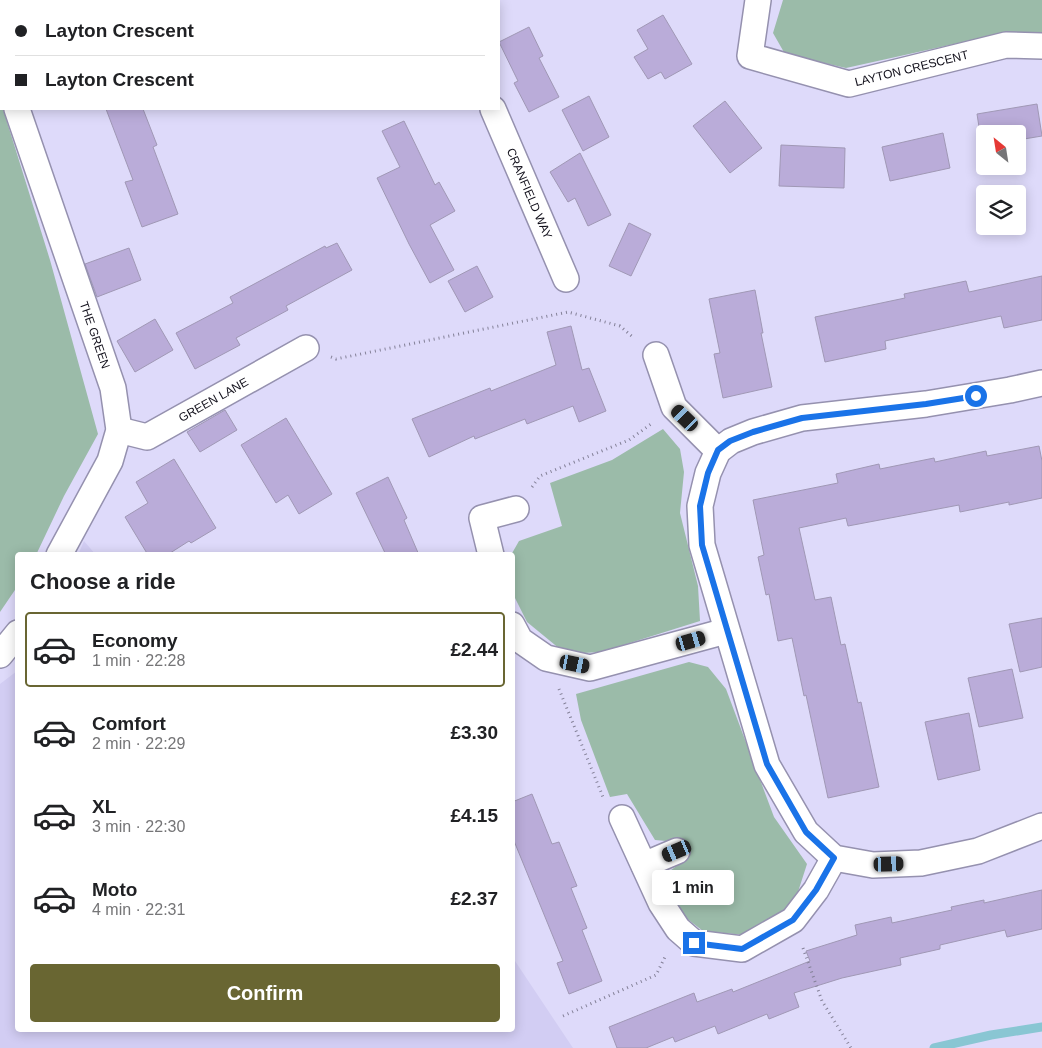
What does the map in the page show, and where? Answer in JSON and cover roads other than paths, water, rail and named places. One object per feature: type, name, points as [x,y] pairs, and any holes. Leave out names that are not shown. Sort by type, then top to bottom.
[{"type":"street","name":"LAYTON CRESCENT","points":[[758,0],[750,56],[849,84],[1006,45],[1042,46]]},
{"type":"street","name":"THE GREEN","points":[[17,110],[112,388],[119,430],[110,461],[61,552]]},
{"type":"street","name":"CRANFIELD WAY","points":[[493,110],[566,278]]},
{"type":"street","name":"GREEN LANE","points":[[119,430],[147,437],[306,348]]},
{"type":"street","points":[[656,355],[674,408],[718,450]]},
{"type":"street","points":[[1042,383],[926,404],[802,418],[753,432],[730,441],[718,450],[708,473],[700,506],[702,545],[726,632],[767,764],[806,832],[834,858],[873,865],[921,863],[978,852],[1042,826]]},
{"type":"street","points":[[490,552],[482,518],[516,509]]},
{"type":"street","points":[[515,631],[520,640],[546,658],[590,668],[726,632]]},
{"type":"street","points":[[0,655],[15,638]]},
{"type":"street","points":[[622,818],[661,903],[678,929],[694,943],[742,949],[793,920],[816,890],[834,858]]},
{"type":"street","points":[[644,865],[677,851]]},
{"type":"waterway","points":[[934,1048],[991,1035],[1042,1027]]}]
